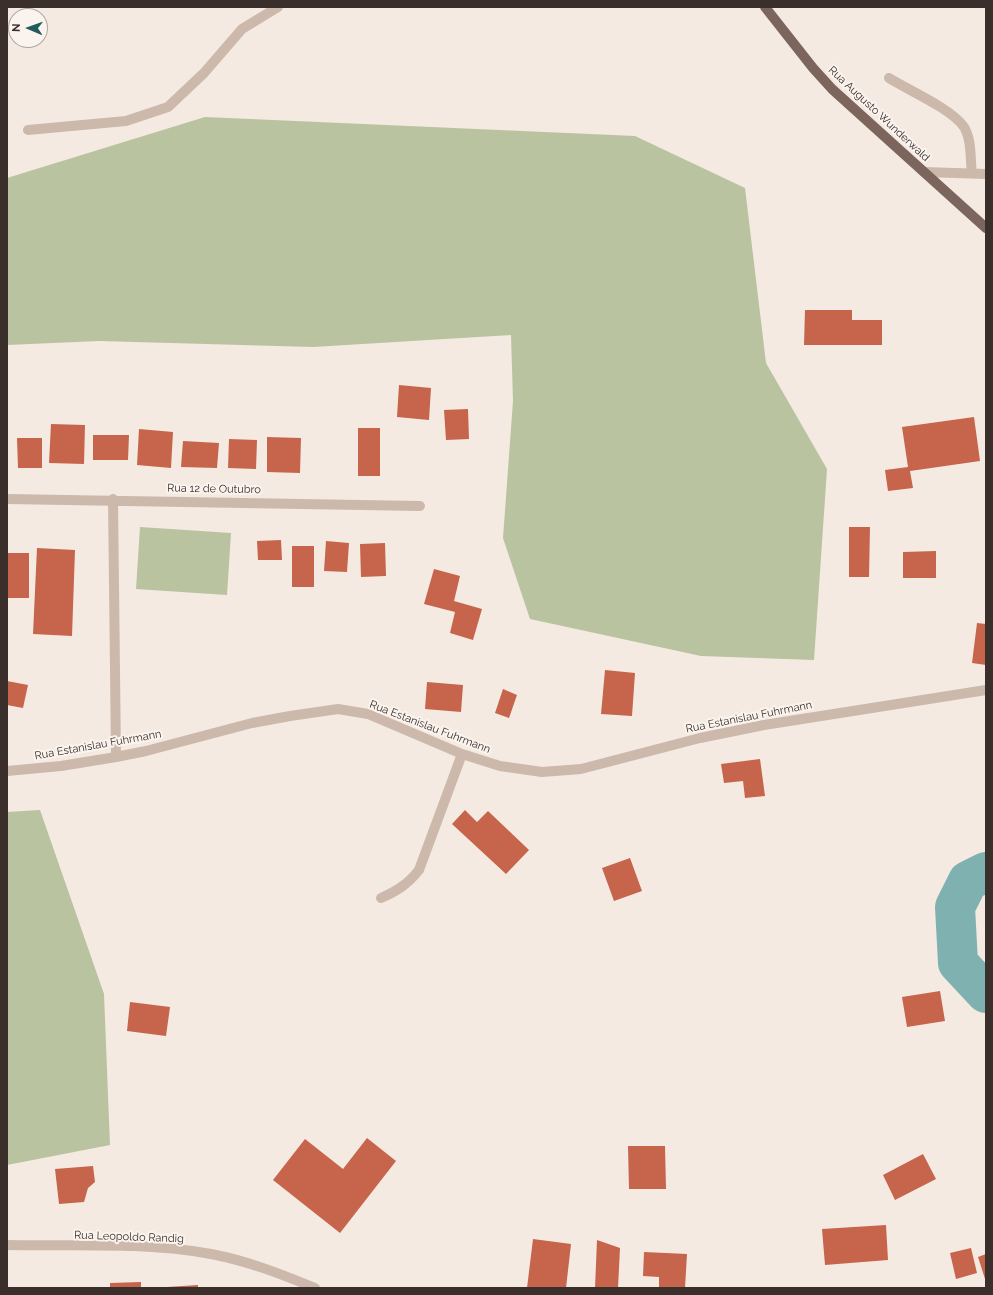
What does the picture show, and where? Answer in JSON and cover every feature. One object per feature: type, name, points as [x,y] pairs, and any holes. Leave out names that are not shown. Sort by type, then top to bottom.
[{"type":"main road","name":"Rua Augusto Wunderwald","points":[[765,7],[813,68],[832,89],[986,228]]},
{"type":"street","points":[[28,130],[126,121],[168,107],[204,73],[242,29],[278,7]]},
{"type":"street","points":[[889,78],[951,114],[964,127],[968,139],[972,173]]},
{"type":"street","points":[[924,172],[986,174]]},
{"type":"street","name":"Rua 12 de Outubro","points":[[7,499],[113,499],[420,506]]},
{"type":"street","points":[[113,499],[116,757]]},
{"type":"street","name":"Rua Estanislau Fuhrmann","points":[[7,771],[60,766],[116,757],[146,751],[252,723],[338,709],[368,714],[462,754],[500,766],[542,772],[581,770],[700,738],[764,725],[986,690]]},
{"type":"street","points":[[381,898],[397,891],[409,882],[419,870],[462,754]]},
{"type":"street","name":"Rua Leopoldo Randig","points":[[7,1245],[166,1248],[203,1253],[258,1265],[316,1288]]},
{"type":"green space","points":[[205,117],[635,136],[745,188],[766,363],[827,469],[814,660],[701,656],[530,619],[503,538],[513,401],[511,335],[313,347],[99,341],[7,345],[7,178]]},
{"type":"green space","points":[[140,527],[231,533],[227,595],[136,589]]},
{"type":"green space","points":[[40,810],[104,994],[110,1145],[7,1165],[7,812]]},
{"type":"building","points":[[805,310],[852,310],[852,320],[882,320],[882,345],[804,345]]},
{"type":"building","points":[[399,385],[431,388],[429,420],[397,417]]},
{"type":"building","points":[[468,409],[469,439],[446,440],[444,410]]},
{"type":"building","points":[[974,417],[980,461],[910,471],[913,488],[888,491],[885,470],[908,467],[902,427]]},
{"type":"building","points":[[51,424],[85,425],[84,464],[49,463]]},
{"type":"building","points":[[358,428],[380,428],[380,476],[358,476]]},
{"type":"building","points":[[139,429],[173,432],[171,468],[137,465]]},
{"type":"building","points":[[93,435],[129,435],[128,460],[93,460]]},
{"type":"building","points":[[267,437],[301,438],[300,473],[267,472]]},
{"type":"building","points":[[17,438],[42,438],[42,468],[18,468]]},
{"type":"building","points":[[229,439],[257,440],[256,469],[228,468]]},
{"type":"building","points":[[183,441],[219,443],[217,468],[181,467]]},
{"type":"building","points":[[849,527],[870,527],[869,577],[849,577]]},
{"type":"building","points":[[281,540],[282,560],[258,560],[257,541]]},
{"type":"building","points":[[326,541],[349,543],[347,572],[324,571]]},
{"type":"building","points":[[385,543],[386,576],[361,577],[360,544]]},
{"type":"building","points":[[292,546],[314,546],[314,587],[292,587]]},
{"type":"building","points":[[37,548],[75,550],[72,636],[33,634]]},
{"type":"building","points":[[936,551],[936,578],[903,578],[903,552]]},
{"type":"building","points":[[7,553],[29,553],[29,598],[7,598]]},
{"type":"building","points":[[434,569],[460,576],[454,601],[482,609],[473,640],[450,633],[455,612],[424,604]]},
{"type":"building","points":[[977,623],[986,624],[986,665],[972,663]]},
{"type":"building","points":[[605,670],[635,673],[632,716],[601,714]]},
{"type":"building","points":[[7,681],[28,685],[23,708],[7,705]]},
{"type":"building","points":[[427,682],[463,685],[461,712],[425,709]]},
{"type":"building","points":[[503,689],[517,695],[509,718],[495,713]]},
{"type":"building","points":[[760,759],[765,796],[745,798],[743,781],[724,783],[721,764]]},
{"type":"building","points":[[465,810],[477,822],[488,811],[529,850],[506,874],[452,824]]},
{"type":"building","points":[[630,858],[642,891],[614,901],[602,868]]},
{"type":"building","points":[[940,991],[945,1021],[907,1027],[902,997]]},
{"type":"building","points":[[130,1002],[170,1007],[166,1036],[127,1031]]},
{"type":"building","points":[[367,1138],[396,1161],[340,1233],[273,1180],[305,1139],[343,1169]]},
{"type":"building","points":[[628,1146],[665,1146],[666,1189],[629,1189]]},
{"type":"building","points":[[923,1154],[936,1179],[895,1200],[883,1175]]},
{"type":"building","points":[[93,1166],[95,1182],[88,1188],[84,1202],[59,1204],[55,1169]]},
{"type":"building","points":[[886,1225],[888,1260],[825,1265],[822,1229]]},
{"type":"building","points":[[533,1239],[571,1244],[566,1288],[527,1288]]},
{"type":"building","points":[[597,1240],[620,1248],[618,1288],[595,1288]]},
{"type":"building","points":[[971,1248],[977,1273],[956,1279],[950,1253]]},
{"type":"building","points":[[644,1252],[687,1254],[685,1288],[659,1288],[659,1277],[643,1276]]},
{"type":"building","points":[[986,1254],[986,1282],[978,1257]]},
{"type":"building","points":[[141,1282],[141,1288],[110,1288],[110,1283]]},
{"type":"building","points":[[198,1285],[198,1288],[167,1288],[167,1287]]},
{"type":"waterway","points":[[986,872],[968,881],[955,907],[958,963],[986,993]]}]
